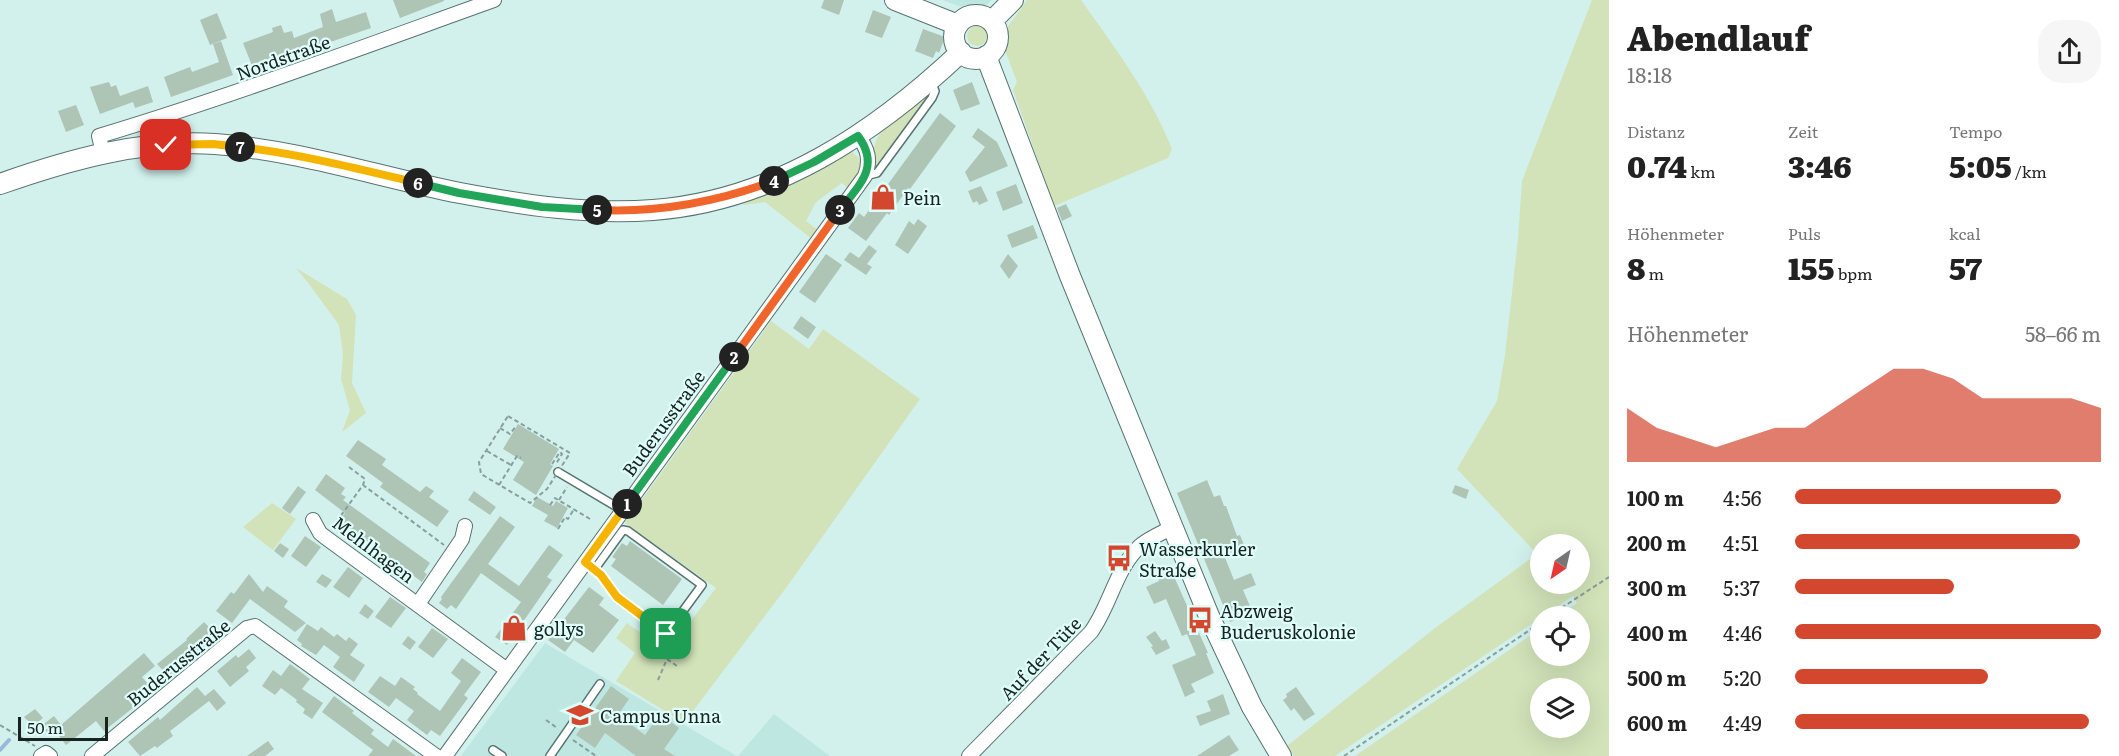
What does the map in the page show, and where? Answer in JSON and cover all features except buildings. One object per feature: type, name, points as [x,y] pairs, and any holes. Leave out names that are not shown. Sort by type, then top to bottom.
[{"type":"main road","points":[[895,0],[957,17],[976,15],[994,19]]},
{"type":"main road","points":[[994,19],[1012,0]]},
{"type":"main road","points":[[957,17],[955,40],[961,52],[968,57],[995,57]]},
{"type":"main road","points":[[994,19],[998,36],[993,52],[1070,276],[1234,672],[1281,756]]},
{"type":"main road","points":[[0,184],[69,161],[103,153],[166,145],[213,144],[272,151],[459,193],[542,207],[653,210],[697,204],[780,179],[814,162],[858,136],[961,52]]},
{"type":"street","name":"Nordstraße","points":[[103,153],[99,136],[240,92],[494,0]]},
{"type":"street","points":[[858,136],[865,145],[868,156],[865,176]]},
{"type":"street","name":"Buderusstraße","points":[[445,756],[507,670],[590,566],[622,510],[865,176]]},
{"type":"street","name":"Mehlhagen","points":[[313,520],[325,537],[507,670]]},
{"type":"street","name":"Mehlhagen","points":[[418,604],[462,539],[465,526]]},
{"type":"street","name":"Auf der Tüte","points":[[969,756],[1091,632],[1103,614],[1127,563],[1135,552],[1148,540],[1173,527]]},
{"type":"street","name":"Buderusstraße","points":[[92,756],[247,628],[255,626],[436,756]]},
{"type":"lane","points":[[865,176],[877,173],[932,98],[935,91],[929,79]]},
{"type":"lane","points":[[558,471],[622,510]]},
{"type":"lane","points":[[623,530],[628,531],[702,585],[666,634],[617,597],[601,575],[590,566],[623,530]]},
{"type":"lane","points":[[550,756],[600,684]]},
{"type":"lane","points":[[493,750],[502,756]]},
{"type":"path","points":[[957,17],[994,19],[1002,52],[995,57]]},
{"type":"path","points":[[508,416],[570,453],[547,489],[530,503],[481,474],[479,462],[500,428],[508,416]]},
{"type":"path","points":[[500,428],[510,434],[516,426]]},
{"type":"path","points":[[486,451],[511,465]]},
{"type":"path","points":[[551,465],[560,452],[562,454],[555,465],[558,466],[564,457],[566,458]]},
{"type":"path","points":[[499,484],[517,456],[521,458]]},
{"type":"path","points":[[325,537],[363,485],[365,478],[349,467]]},
{"type":"path","points":[[559,500],[572,480]]},
{"type":"path","points":[[363,485],[453,552]]},
{"type":"path","points":[[550,505],[555,498],[590,519]]},
{"type":"path","points":[[558,529],[574,509]]},
{"type":"path","points":[[1565,606],[1609,577]]},
{"type":"path","points":[[1344,756],[1530,630]]},
{"type":"path","points":[[658,680],[670,652],[667,650],[666,634]]},
{"type":"path","points":[[667,658],[677,666]]},
{"type":"path","points":[[0,725],[46,755]]},
{"type":"shaded area","points":[[942,0],[992,0],[978,13]]},
{"type":"shaded area","name":"Campus Unna","points":[[545,643],[737,756],[461,756]]},
{"type":"shaded area","name":"Campus Unna","points":[[774,714],[830,756],[738,756]]},
{"type":"green space","points":[[1027,0],[1081,0],[1131,72],[1154,110],[1172,149],[1168,158],[1054,206],[1013,90],[1017,82],[1006,53],[1007,28]]},
{"type":"green space","points":[[1592,0],[1609,0],[1609,756],[1355,756],[1530,636],[1530,666],[1590,666],[1590,606],[1573,606],[1577,603],[1573,596],[1558,606],[1530,606],[1530,625],[1335,756],[1294,756],[1287,746],[1435,628],[1530,559],[1530,594],[1590,594],[1590,534],[1530,534],[1530,547],[1457,469],[1497,401],[1505,355],[1522,181]]},
{"type":"green space","points":[[973,26],[981,26],[987,32],[987,40],[981,46],[973,46],[967,40],[967,32]]},
{"type":"green space","points":[[928,95],[928,99],[879,166],[874,167],[874,146],[880,134]]},
{"type":"green space","points":[[851,151],[861,160],[861,170],[849,189],[842,183],[816,202],[806,221],[818,230],[812,239],[765,202],[744,205],[742,200],[830,163]]},
{"type":"green space","points":[[296,268],[347,299],[356,315],[352,383],[366,413],[342,432],[350,410],[341,379],[343,354],[339,325]]},
{"type":"green space","points":[[771,321],[809,349],[823,329],[920,399],[786,588],[684,723],[616,681],[635,653],[616,638],[627,623],[667,652],[716,588],[625,523]]},
{"type":"green space","points":[[272,503],[296,519],[273,550],[243,527]]},
{"type":"waterway","points":[[0,750],[9,740]]},
{"type":"place","name":"Pein","points":[[883,197]]},
{"type":"place","name":"Wasserkurler Straße","points":[[1119,558]]},
{"type":"place","name":"Abzweig Buderuskolonie","points":[[1200,620]]},
{"type":"place","name":"gollys","points":[[514,628]]},
{"type":"place","name":"Campus Unna","points":[[580,715]]},
{"type":"route","points":[[166,145],[213,144],[272,151],[459,193],[542,207],[653,210],[697,204],[742,193],[780,179],[858,136],[865,145],[868,156],[865,176],[585,562],[601,575],[617,597],[666,634]]}]
